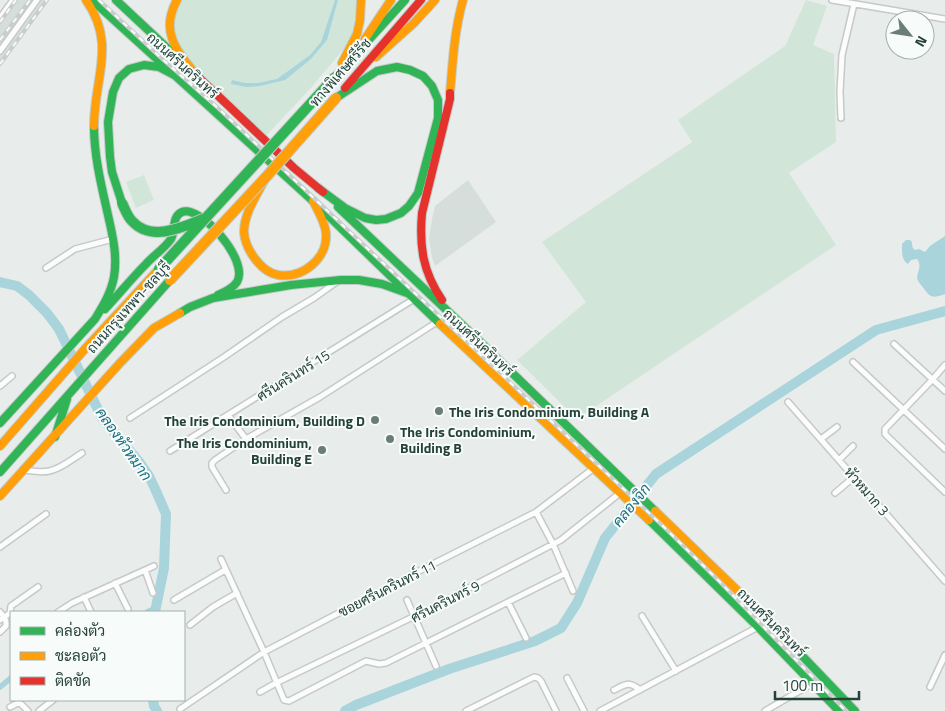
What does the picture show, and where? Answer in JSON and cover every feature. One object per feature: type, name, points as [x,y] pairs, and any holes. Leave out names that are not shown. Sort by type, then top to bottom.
[{"type":"main road","points":[[86,0],[100,23],[103,40],[103,58],[95,101],[94,134],[96,161],[113,239],[116,262],[114,280],[105,304],[94,319]]},
{"type":"main road","name":"ถนนศรีนครินทร์","points":[[92,0],[313,201],[437,322],[624,496],[758,627],[839,711]]},
{"type":"main road","name":"ถนนศรีนครินทร์","points":[[116,0],[294,168],[318,188],[649,504],[768,619],[855,711]]},
{"type":"main road","points":[[176,0],[170,19],[175,48],[198,77]]},
{"type":"main road","points":[[335,77],[357,34],[361,0]]},
{"type":"main road","points":[[357,52],[391,0]]},
{"type":"main road","name":"ทางพิเศษศรีรัช","points":[[266,152],[405,0]]},
{"type":"main road","name":"ทางพิเศษศรีรัช","points":[[279,162],[421,0]]},
{"type":"main road","points":[[356,74],[414,23],[435,0]]},
{"type":"main road","points":[[463,0],[454,40],[450,99],[422,213],[420,246],[424,265],[440,298],[464,327]]},
{"type":"main road","points":[[176,76],[159,67],[144,65],[129,69],[119,78],[113,92],[108,122],[112,172],[122,203],[131,220],[141,227],[154,232],[164,232],[177,230],[206,217]]},
{"type":"main road","points":[[318,188],[350,212],[373,221],[388,220],[404,211],[413,203],[418,193],[438,118],[438,100],[432,86],[423,76],[410,70],[396,67],[377,71],[336,98]]},
{"type":"main road","name":"ถนนกรุงเทพฯ-ชลบุรี","points":[[0,446],[84,350],[266,152]]},
{"type":"main road","name":"ถนนกรุงเทพฯ-ชลบุรี","points":[[0,472],[170,280],[279,162]]},
{"type":"main road","points":[[266,176],[248,216],[245,227],[245,239],[253,258],[270,272],[278,275],[295,274],[307,270],[317,263],[324,252],[326,232],[324,223],[313,201]]},
{"type":"main road","points":[[0,423],[94,319],[169,242],[174,236],[175,220],[179,214],[184,211],[198,214],[224,240],[235,255],[239,269],[239,278],[232,287],[213,298],[190,307],[154,328],[0,496]]},
{"type":"main road","points":[[213,298],[291,285],[341,280],[359,280],[382,284],[412,297]]},
{"type":"main road","points":[[55,437],[69,394]]},
{"type":"main road","points":[[0,436],[37,405]]},
{"type":"street","points":[[0,18],[13,0]]},
{"type":"street","points":[[0,51],[37,0]]},
{"type":"street","points":[[832,0],[945,19]]},
{"type":"street","points":[[841,118],[842,55],[854,4]]},
{"type":"street","points":[[46,268],[75,249],[113,239]]},
{"type":"street","points":[[130,418],[341,280]]},
{"type":"street","name":"ศรีนครินทร์ 15","points":[[170,451],[412,297]]},
{"type":"street","points":[[226,490],[212,467],[212,463],[215,460],[246,439],[320,397],[437,322]]},
{"type":"street","points":[[894,344],[945,390]]},
{"type":"street","points":[[853,362],[945,449]]},
{"type":"street","points":[[945,365],[934,379],[885,429],[885,434],[945,492]]},
{"type":"street","points":[[0,386],[12,376]]},
{"type":"street","name":"หัวหมาก 3","points":[[788,402],[945,581]]},
{"type":"street","points":[[228,415],[246,439]]},
{"type":"street","points":[[821,440],[838,427]]},
{"type":"street","points":[[839,460],[853,446]]},
{"type":"street","points":[[24,470],[50,471],[82,453]]},
{"type":"street","name":"ซอยศรีนครินทร์ 11","points":[[180,709],[264,652],[427,566],[536,512],[594,468]]},
{"type":"street","points":[[835,494],[854,477]]},
{"type":"street","name":"ศรีนครินทร์ 9","points":[[260,692],[414,617],[554,544],[624,496]]},
{"type":"street","points":[[536,512],[554,544],[573,591]]},
{"type":"street","points":[[0,547],[46,514]]},
{"type":"street","points":[[221,559],[284,700],[289,701],[366,661],[379,664],[386,663],[566,573]]},
{"type":"street","points":[[60,611],[84,597],[154,566]]},
{"type":"street","points":[[144,570],[152,593]]},
{"type":"street","points":[[174,600],[225,570]]},
{"type":"street","points":[[115,583],[128,609]]},
{"type":"street","points":[[0,632],[6,626],[6,617],[11,606],[38,587]]},
{"type":"street","points":[[190,625],[213,607],[237,593]]},
{"type":"street","points":[[84,597],[91,611]]},
{"type":"street","points":[[407,600],[436,666]]},
{"type":"street","points":[[508,602],[526,638]]},
{"type":"street","points":[[0,612],[6,617]]},
{"type":"street","points":[[642,616],[676,671]]},
{"type":"street","points":[[600,711],[758,627]]},
{"type":"street","points":[[930,687],[945,655]]},
{"type":"street","points":[[466,711],[534,677],[541,681],[556,711]]},
{"type":"street","points":[[567,678],[584,711]]},
{"type":"street","points":[[765,711],[813,683]]},
{"type":"street","points":[[614,690],[628,684],[635,685],[640,690]]},
{"type":"street","points":[[39,711],[52,701]]},
{"type":"street","points":[[10,707],[21,704],[28,711]]},
{"type":"shaded area","points":[[9,0],[48,0],[0,64],[0,13]]},
{"type":"shaded area","points":[[468,180],[496,222],[435,266],[429,239],[435,206]]},
{"type":"green space","points":[[177,0],[361,0],[358,32],[309,90],[264,138],[175,48],[174,5]]},
{"type":"green space","points":[[806,0],[827,6],[813,45],[834,54],[836,142],[789,173],[836,245],[577,419],[517,360],[586,302],[542,242],[692,142],[678,120],[785,46]]},
{"type":"green space","points":[[144,175],[154,200],[136,208],[126,182]]},
{"type":"water","points":[[335,0],[338,0],[327,40],[311,59],[285,80],[247,87],[231,84],[232,80],[258,83],[277,79],[310,55],[321,42]]},
{"type":"water","points":[[945,236],[945,294],[933,297],[917,278],[919,266],[917,259],[911,260],[908,264],[904,260],[902,244],[906,240],[910,240],[915,250],[919,249],[925,252],[930,246]]},
{"type":"waterway","name":"คลองหัวหมาก","points":[[0,282],[17,286],[47,313],[59,329],[102,418],[149,476],[166,514],[164,568],[155,611]]},
{"type":"waterway","name":"คลองจิก","points":[[345,711],[449,669],[535,641],[561,628],[577,603],[605,538],[656,474],[876,330],[945,311]]},
{"type":"waterway","name":"คลองหัวหมาก","points":[[149,611],[156,608]]},
{"type":"waterway","points":[[0,687],[10,679]]},
{"type":"waterway","name":"คลองหัวหมาก","points":[[153,701],[157,711]]},
{"type":"railway","points":[[0,22],[16,0]]},
{"type":"railway","points":[[0,40],[30,0]]},
{"type":"railway","points":[[0,64],[47,0]]},
{"type":"railway","points":[[99,0],[218,108],[664,527],[846,711]]},
{"type":"traffic: fast","points":[[92,0],[313,201],[440,324]]},
{"type":"traffic: fast","points":[[116,0],[180,60]]},
{"type":"traffic: fast","points":[[335,77],[405,0]]},
{"type":"traffic: fast","points":[[122,203],[112,172],[110,157],[108,122],[113,92],[119,78],[129,69],[144,65],[159,67],[176,76]]},
{"type":"traffic: fast","points":[[318,188],[345,208],[365,218],[386,219],[401,213],[409,206],[418,193],[438,118],[438,100],[432,86],[423,76],[397,67],[377,71],[336,98]]},
{"type":"traffic: fast","points":[[159,269],[335,77]]},
{"type":"traffic: fast","points":[[0,423],[95,319],[111,288],[115,270],[115,250],[97,163],[94,126]]},
{"type":"traffic: fast","points":[[122,203],[132,221],[148,231],[157,232],[176,229],[203,219]]},
{"type":"traffic: fast","points":[[338,207],[655,511]]},
{"type":"traffic: fast","points":[[105,309],[141,269],[168,243],[172,236],[176,217],[182,212],[190,212],[200,216],[210,225],[230,248],[236,261],[239,272],[237,282],[231,288],[218,295]]},
{"type":"traffic: fast","points":[[0,472],[170,280]]},
{"type":"traffic: fast","points":[[180,313],[213,298],[291,285],[341,280],[359,280],[382,284],[407,293]]},
{"type":"traffic: fast","points":[[55,437],[67,399]]},
{"type":"traffic: fast","points":[[649,520],[758,627],[839,711]]},
{"type":"traffic: fast","points":[[787,640],[855,711]]},
{"type":"traffic: slow","points":[[86,0],[95,16],[102,47],[102,62],[94,126]]},
{"type":"traffic: slow","points":[[177,0],[172,12],[170,32],[173,42],[198,77]]},
{"type":"traffic: slow","points":[[342,63],[357,34],[361,0]]},
{"type":"traffic: slow","points":[[365,39],[391,0]]},
{"type":"traffic: slow","points":[[376,57],[414,23],[435,0]]},
{"type":"traffic: slow","points":[[450,93],[456,35],[463,0]]},
{"type":"traffic: slow","points":[[170,280],[267,176],[336,98]]},
{"type":"traffic: slow","points":[[265,179],[246,218],[244,232],[247,245],[255,259],[272,273],[278,275],[296,274],[312,265],[323,251],[326,233],[313,201]]},
{"type":"traffic: slow","points":[[0,446],[84,350],[159,269]]},
{"type":"traffic: slow","points":[[0,496],[154,328],[180,313]]},
{"type":"traffic: slow","points":[[440,324],[649,520]]},
{"type":"traffic: slow","points":[[655,511],[787,640]]},
{"type":"traffic: jam","points":[[345,88],[421,0]]},
{"type":"traffic: jam","points":[[193,72],[294,168],[323,192]]},
{"type":"traffic: jam","points":[[442,300],[430,279],[424,259],[421,225],[422,213],[450,93]]},
{"type":"place","name":"The Iris Condominium, Building A","points":[[439,411]]},
{"type":"place","name":"The Iris Condominium, Building D","points":[[375,420]]},
{"type":"place","name":"The Iris Condominium, Building B","points":[[390,439]]},
{"type":"place","name":"The Iris Condominium, Building E","points":[[322,450]]}]
